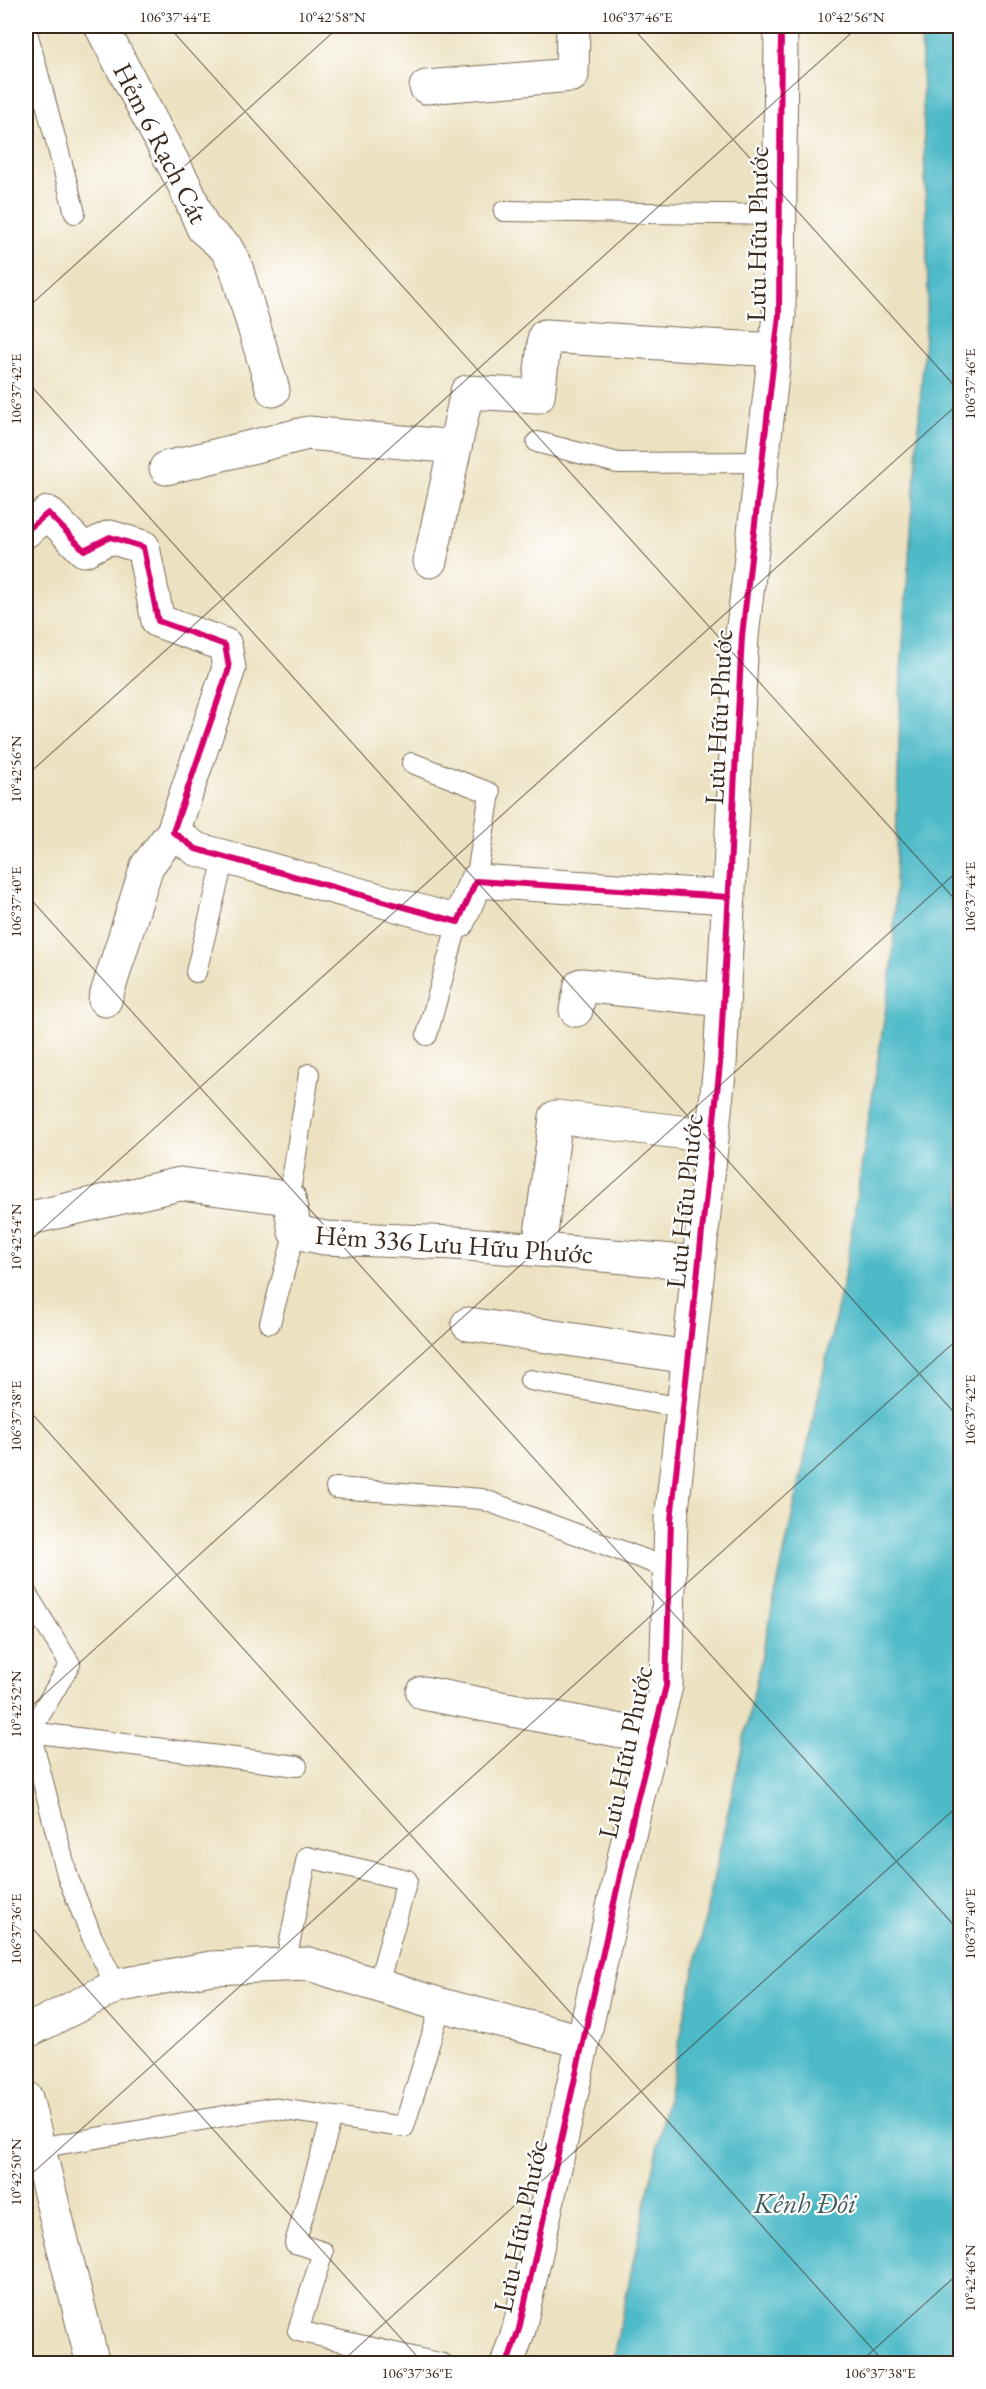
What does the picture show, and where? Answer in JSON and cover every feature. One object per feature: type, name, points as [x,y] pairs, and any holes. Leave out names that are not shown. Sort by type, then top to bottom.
[{"type":"street","name":"Hẻm 6 Rạch Cát","points":[[101,26],[184,184],[203,228],[226,248],[235,264],[273,390]]},
{"type":"street","points":[[426,87],[572,75],[573,26]]},
{"type":"street","name":"Lưu Hữu Phước","points":[[507,2364],[519,2330],[636,1804],[666,1686],[671,1520],[720,1064],[742,636],[779,315],[781,26]]},
{"type":"street","points":[[430,561],[467,392],[538,396],[545,336],[775,350]]},
{"type":"street","points":[[166,468],[308,433],[455,447]]},
{"type":"street","points":[[26,531],[48,513],[84,550],[110,537],[143,547],[158,621],[225,645],[229,668],[173,832],[147,866],[105,1000]]},
{"type":"street","points":[[173,832],[196,849],[224,858],[458,922],[476,880],[729,897]]},
{"type":"street","points":[[576,1010],[581,985],[723,1000]]},
{"type":"street","points":[[539,1250],[556,1117],[712,1136]]},
{"type":"street","name":"Hẻm 336 Lưu Hữu Phước","points":[[26,1219],[180,1184],[289,1198],[295,1232],[325,1238],[455,1243],[698,1263]]},
{"type":"street","points":[[468,1324],[688,1357]]},
{"type":"street","points":[[423,1693],[653,1737]]},
{"type":"street","points":[[26,2032],[116,1986],[211,1968],[309,1964],[441,2005],[582,2041]]},
{"type":"street","points":[[26,2103],[93,2364]]},
{"type":"lane","points":[[26,28],[75,213]]},
{"type":"lane","points":[[504,211],[780,214]]},
{"type":"lane","points":[[537,442],[618,463],[762,462]]},
{"type":"lane","points":[[412,763],[490,793],[476,880]]},
{"type":"lane","points":[[196,972],[224,858]]},
{"type":"lane","points":[[427,1035],[458,922]]},
{"type":"lane","points":[[289,1198],[309,1074]]},
{"type":"lane","points":[[270,1323],[295,1232]]},
{"type":"lane","points":[[530,1380],[683,1408]]},
{"type":"lane","points":[[336,1488],[482,1499],[669,1569]]},
{"type":"lane","points":[[26,1593],[70,1664],[28,1733],[68,1878],[92,1937],[116,1986]]},
{"type":"lane","points":[[28,1733],[297,1766]]},
{"type":"lane","points":[[285,1965],[307,1857],[407,1880],[378,1985]]},
{"type":"lane","points":[[38,2148],[271,2108],[404,2127],[441,2005]]},
{"type":"lane","points":[[332,2117],[295,2243],[323,2252],[298,2331],[443,2364]]},
{"type":"water","name":"Kênh Đôi","points":[[921,26],[960,26],[960,2363],[612,2363],[719,1853],[845,1273],[893,962],[901,670],[928,292]]},
{"type":"cycle path","points":[[507,2364],[519,2329],[636,1804],[666,1686],[671,1520],[720,1064],[742,636],[779,315],[781,26]]},
{"type":"cycle path","points":[[26,531],[48,513],[84,550],[110,537],[143,547],[158,621],[225,645],[229,668],[173,832],[196,849],[458,922],[476,881],[729,897]]}]
